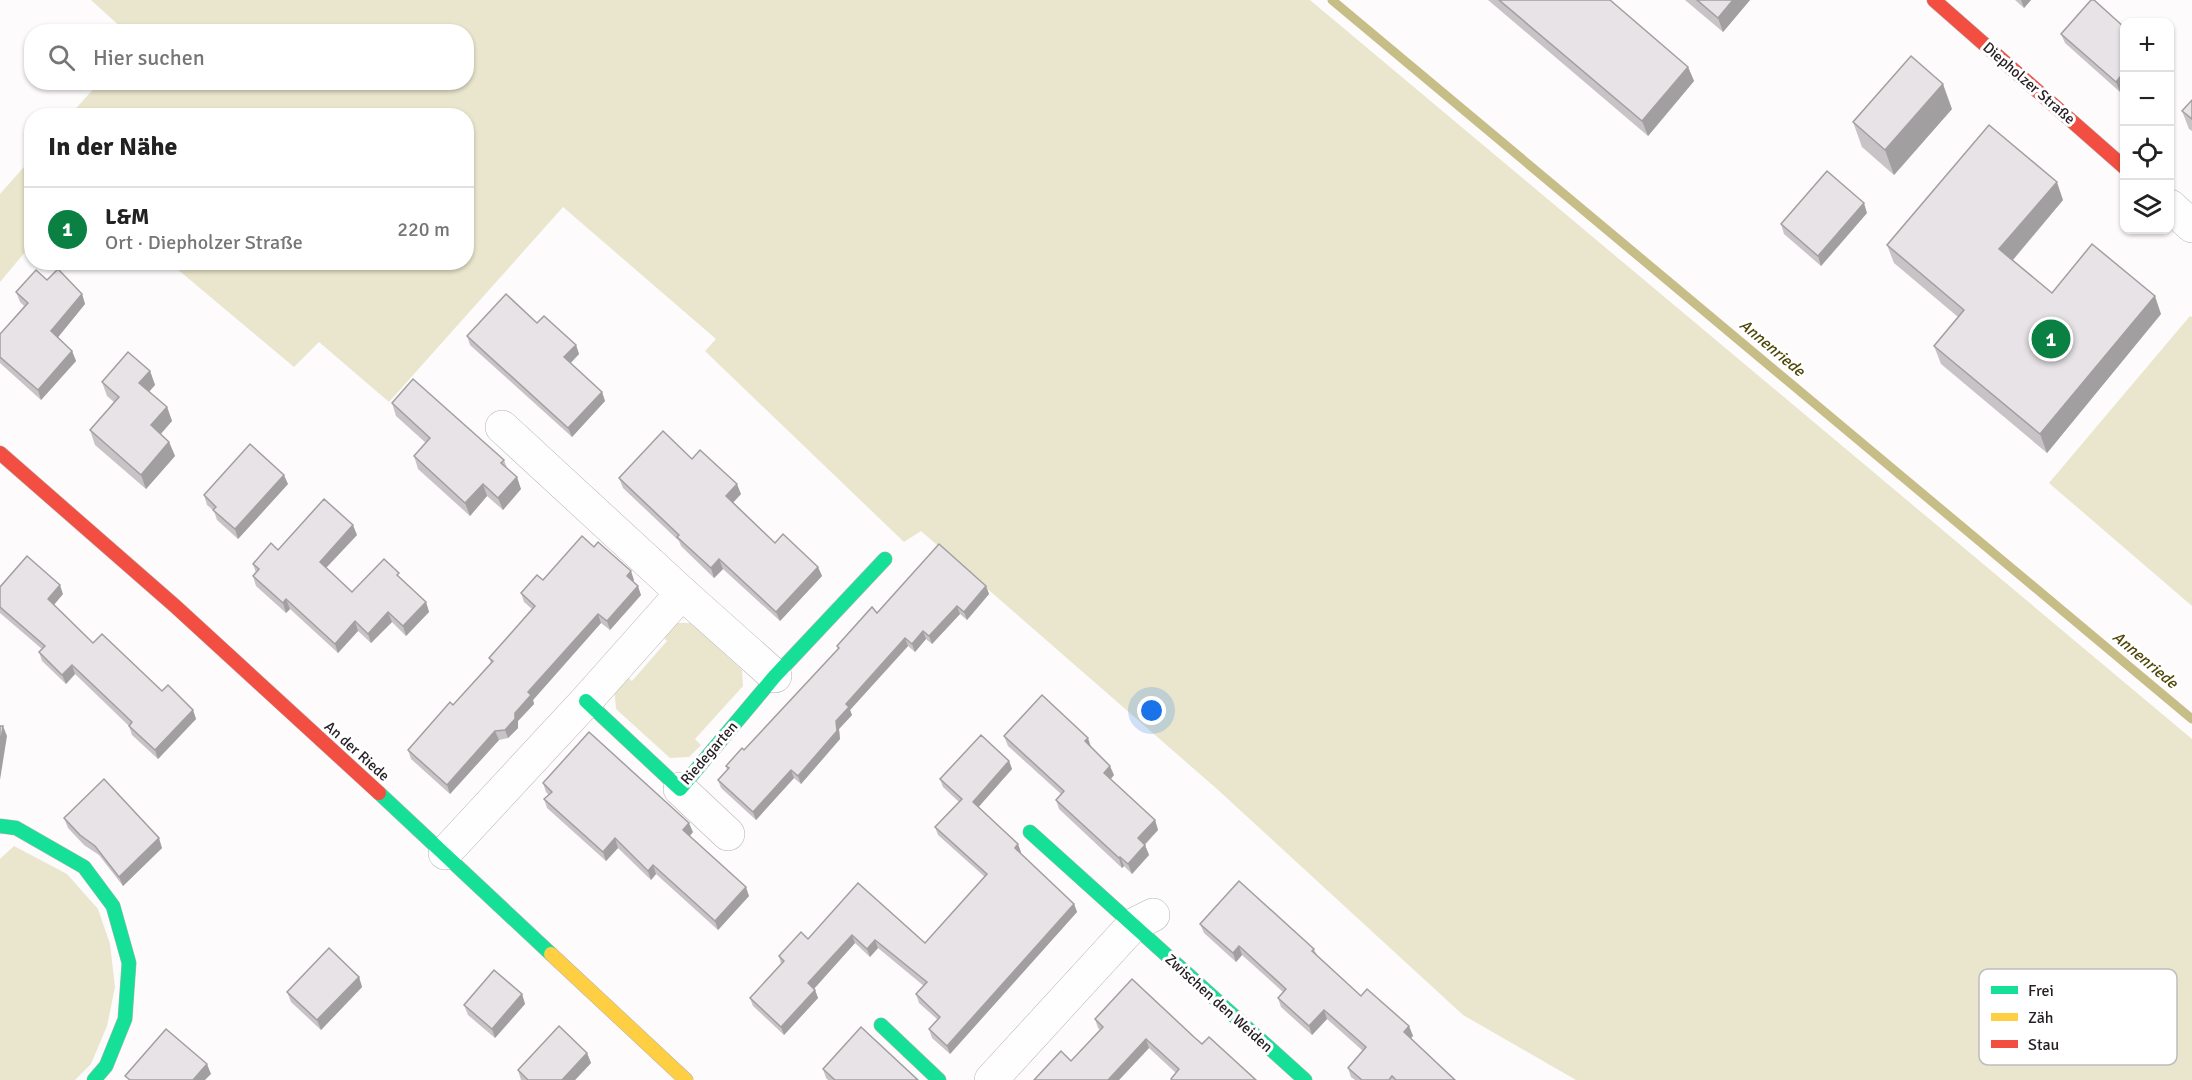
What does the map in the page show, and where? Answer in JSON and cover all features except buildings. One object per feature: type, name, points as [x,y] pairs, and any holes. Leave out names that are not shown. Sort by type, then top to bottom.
[{"type":"street","name":"Diepholzer Straße","points":[[1935,0],[2120,163]]},
{"type":"street","points":[[2174,210],[2192,226]]},
{"type":"street","points":[[502,427],[681,593],[775,676]]},
{"type":"street","name":"An der Riede","points":[[0,453],[81,523],[445,853],[686,1080]]},
{"type":"street","name":"Riedegarten","points":[[586,701],[680,789],[775,676],[885,559]]},
{"type":"street","points":[[445,853],[586,701],[681,593]]},
{"type":"street","points":[[680,789],[728,834]]},
{"type":"street","points":[[0,825],[16,828],[84,867],[113,906],[129,963],[125,1019],[106,1066],[94,1080]]},
{"type":"street","name":"Zwischen den Weiden","points":[[1030,832],[1143,920],[1305,1080]]},
{"type":"street","points":[[991,1080],[1143,920]]},
{"type":"street","points":[[881,1025],[939,1080]]},
{"type":"shaded area","points":[[91,0],[1310,0],[2192,739],[2192,1080],[1576,1080],[1463,1015],[1217,789],[921,531],[904,542],[705,351],[716,339],[563,207],[389,402],[319,342],[294,367],[178,270],[474,270],[474,108],[76,108],[93,90],[474,90],[474,24],[117,24]]},
{"type":"shaded area","points":[[24,167],[24,253],[0,282],[0,194]]},
{"type":"shaded area","points":[[2190,316],[2192,317],[2192,606],[2049,483]]},
{"type":"shaded area","points":[[671,623],[691,623],[742,670],[743,686],[695,739],[701,745],[689,757],[670,758],[616,709],[614,685],[624,674],[632,681],[667,641],[660,634]]},
{"type":"shaded area","points":[[14,846],[67,874],[98,909],[110,944],[115,987],[107,1026],[91,1064],[75,1080],[0,1080],[0,859]]},
{"type":"waterway","name":"Annenriede","points":[[1332,0],[2192,719]]},
{"type":"traffic: fast","points":[[586,701],[680,789],[775,676],[885,559]]},
{"type":"traffic: fast","points":[[379,793],[551,954]]},
{"type":"traffic: fast","points":[[0,826],[16,828],[84,867],[113,906],[129,963],[125,1019],[106,1066],[94,1080]]},
{"type":"traffic: fast","points":[[1030,832],[1305,1080]]},
{"type":"traffic: fast","points":[[881,1025],[939,1080]]},
{"type":"traffic: slow","points":[[551,954],[686,1080]]},
{"type":"traffic: jam","points":[[1934,0],[2120,163]]},
{"type":"traffic: jam","points":[[0,453],[175,606],[379,793]]},
{"type":"place","name":"L&M","points":[[2051,339]]}]
